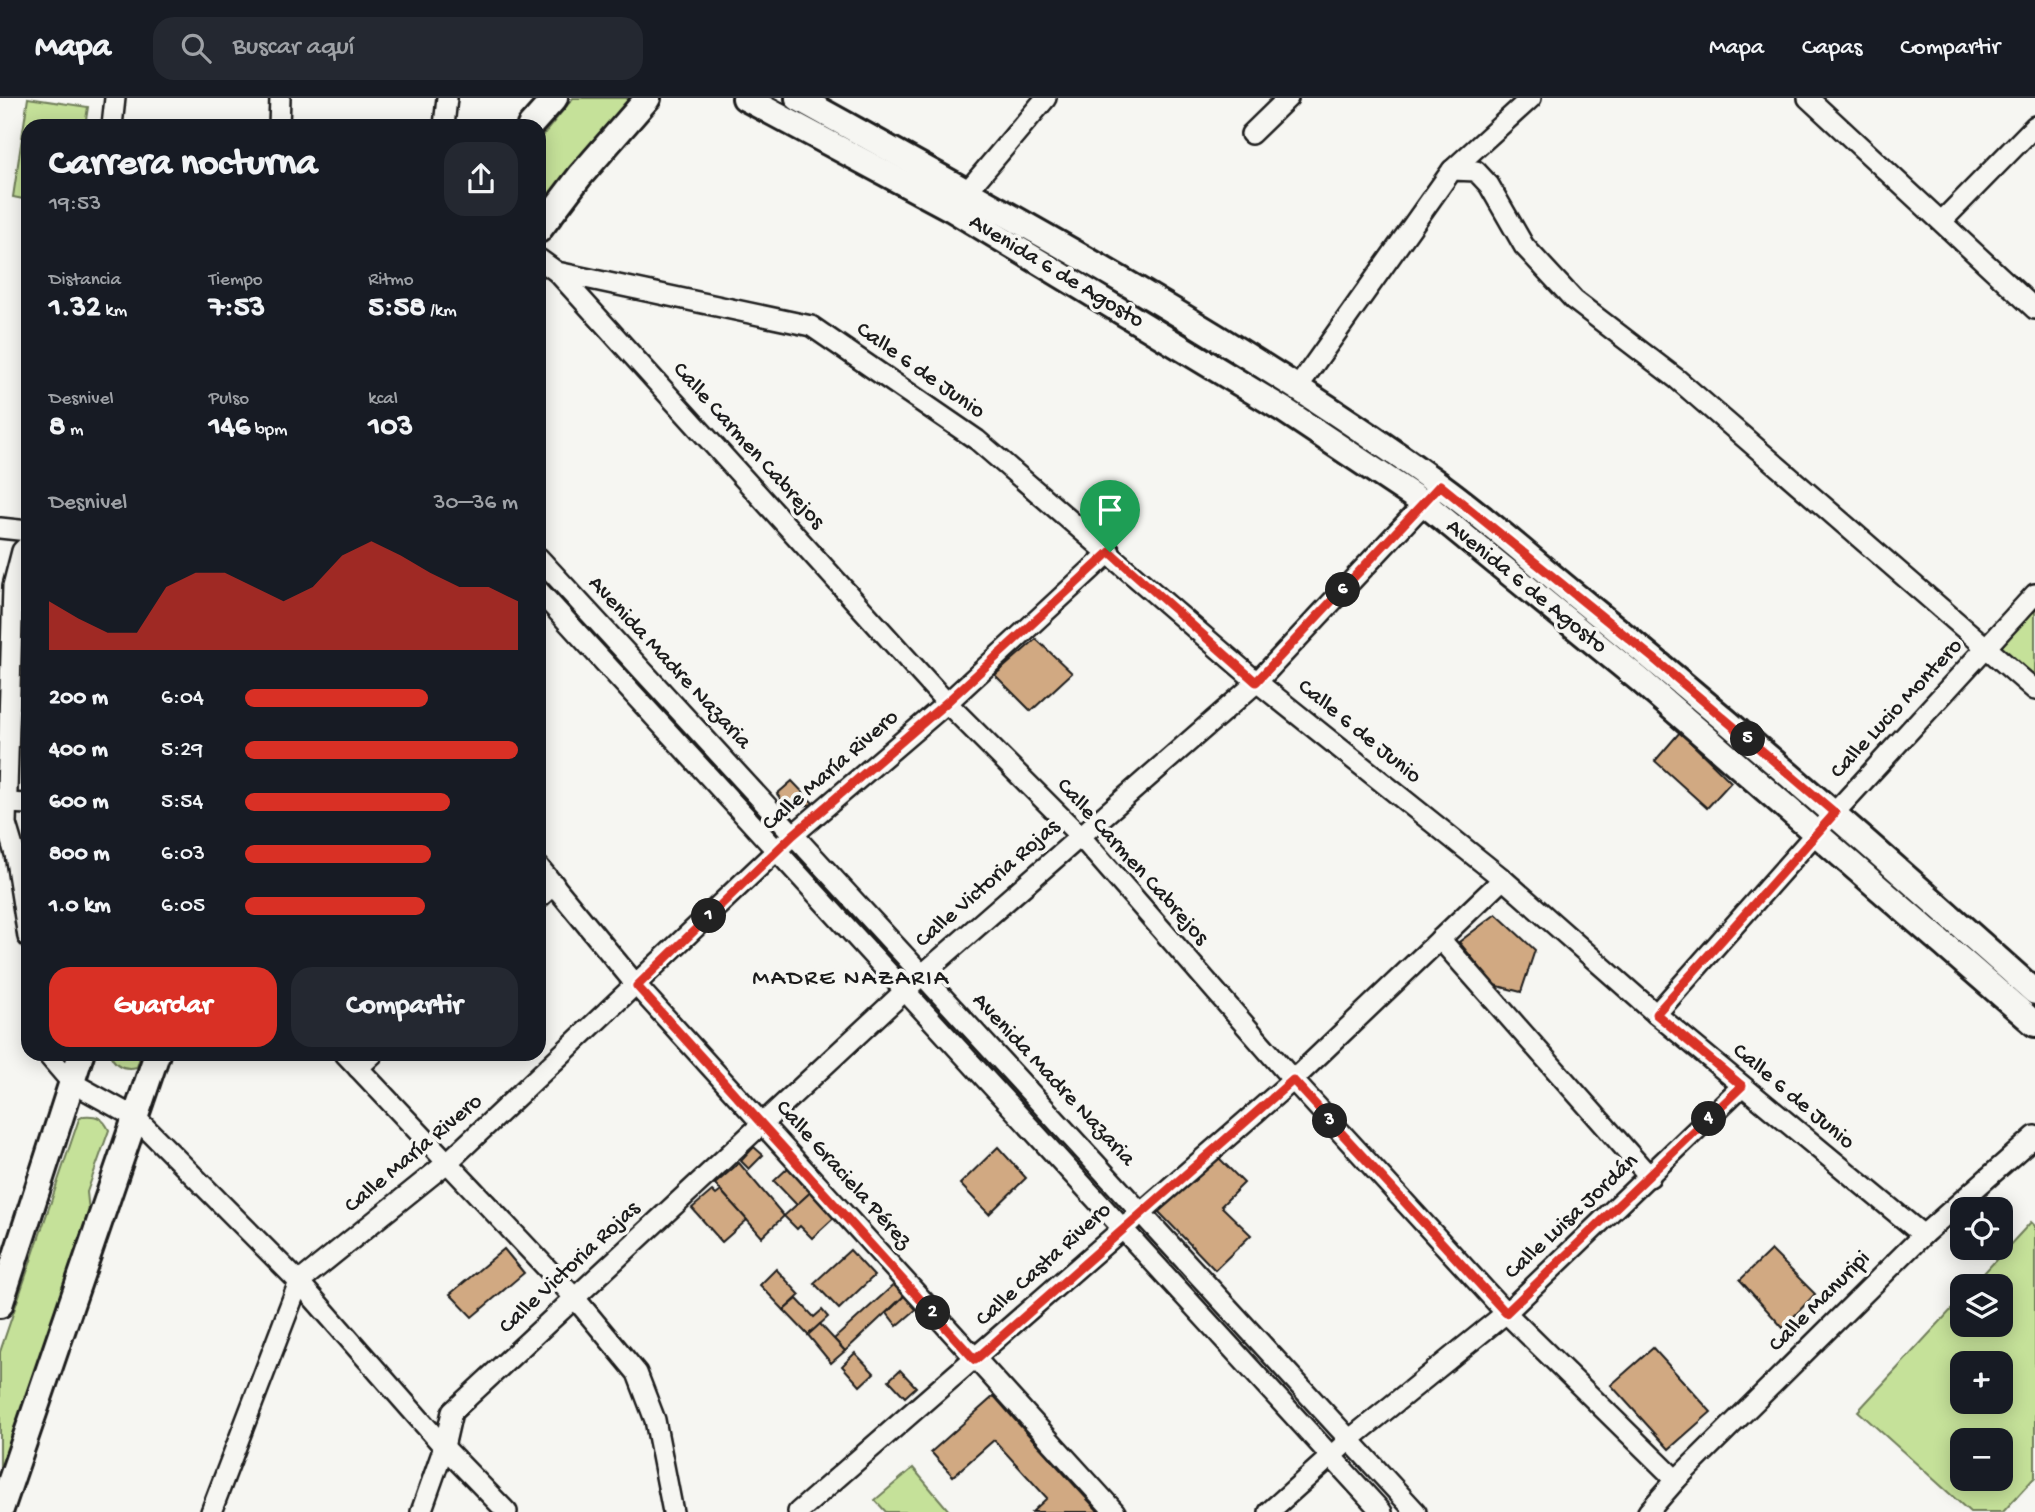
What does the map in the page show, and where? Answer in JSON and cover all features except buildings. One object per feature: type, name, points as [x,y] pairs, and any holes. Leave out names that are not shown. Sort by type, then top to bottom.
[{"type":"main road","points":[[536,119],[555,98]]},
{"type":"main road","points":[[546,221],[580,176],[649,98]]},
{"type":"main road","name":"Avenida 6 de Agosto","points":[[745,98],[1124,281],[1298,387],[1433,495],[1653,658],[1835,813],[2035,992]]},
{"type":"main road","name":"Avenida 6 de Agosto","points":[[798,98],[1284,410],[1433,495],[1815,834],[2035,1024]]},
{"type":"main road","points":[[0,1305],[78,1061]]},
{"type":"main road","points":[[0,1512],[155,1061]]},
{"type":"street","points":[[113,119],[115,98]]},
{"type":"street","points":[[280,119],[281,98]]},
{"type":"street","points":[[445,119],[447,98]]},
{"type":"street","points":[[960,200],[1046,98]]},
{"type":"street","points":[[1251,134],[1288,98]]},
{"type":"street","points":[[1298,387],[1452,170],[1531,98]]},
{"type":"street","points":[[1808,98],[2035,309]]},
{"type":"street","points":[[1942,221],[2035,126]]},
{"type":"street","points":[[1452,170],[1476,171],[1489,185],[1524,246],[1574,300],[1677,379],[2035,690]]},
{"type":"street","name":"Calle 6 de Junio","points":[[546,264],[557,272],[811,326],[977,440],[1110,552],[1256,682],[1503,878],[1656,1014],[1923,1235]]},
{"type":"street","name":"Calle Carmen Cabrejos","points":[[557,272],[947,702],[1080,836],[1293,1080],[1506,1313],[1676,1480]]},
{"type":"street","name":"Calle Victoria Rojas","points":[[421,1512],[444,1447],[452,1412],[905,990],[1256,682],[1433,495]]},
{"type":"street","points":[[0,528],[21,530]]},
{"type":"street","name":"Calle María Rivero","points":[[299,1282],[448,1162],[637,986],[793,835],[947,702],[1110,552]]},
{"type":"street","points":[[21,555],[13,586],[6,824],[15,854],[21,892]]},
{"type":"street","name":"Avenida Madre Nazaria","points":[[546,566],[1416,1512]]},
{"type":"street","name":"Calle Lucio Montero","points":[[1656,1014],[1815,834],[2035,594]]},
{"type":"street","name":"Avenida Madre Nazaria","points":[[546,598],[1382,1512]]},
{"type":"street","points":[[7,803],[21,804]]},
{"type":"street","name":"Calle Graciela Pérez","points":[[546,875],[637,986],[1115,1512]]},
{"type":"street","name":"Calle Casta Rivero","points":[[797,1512],[975,1360],[1293,1080],[1503,878]]},
{"type":"street","points":[[546,891],[554,884]]},
{"type":"street","points":[[1440,939],[1650,1177]]},
{"type":"street","points":[[53,1061],[71,1082],[136,1118],[299,1282],[444,1447],[507,1512]]},
{"type":"street","points":[[351,1061],[574,1297],[637,1373],[655,1420],[673,1512]]},
{"type":"street","name":"Calle Luisa Jordán","points":[[1269,1512],[1349,1440],[1506,1313],[1742,1086]]},
{"type":"street","name":"Calle Manuripi","points":[[1648,1512],[1676,1480],[1923,1235],[2035,1136]]},
{"type":"street","points":[[211,1512],[299,1282]]},
{"type":"green space","points":[[28,98],[88,107],[86,119],[25,119]]},
{"type":"green space","points":[[573,98],[633,98],[546,205],[546,131]]},
{"type":"green space","points":[[21,144],[21,199],[13,197]]},
{"type":"green space","points":[[2035,609],[2035,682],[1998,650]]},
{"type":"green space","points":[[114,1061],[139,1061],[137,1067],[128,1068]]},
{"type":"green space","points":[[84,1116],[99,1118],[109,1130],[87,1192],[89,1212],[0,1473],[0,1352],[79,1119]]},
{"type":"green space","points":[[2031,1222],[2035,1226],[2035,1477],[2003,1512],[1970,1512],[1858,1411],[1950,1311],[1950,1337],[2013,1337],[2013,1274],[1983,1274],[1996,1260],[2013,1260],[2013,1242]]},
{"type":"green space","points":[[913,1468],[950,1512],[886,1512],[875,1500]]},
{"type":"district","name":"MADRE NAZARIA","points":[[851,979]]},
{"type":"route","points":[[1440,485],[1653,658],[1835,813],[1656,1014],[1742,1086],[1506,1313],[1293,1080],[975,1360],[763,1122],[637,986],[793,835],[947,702],[1110,552],[1256,682],[1440,485]]}]
